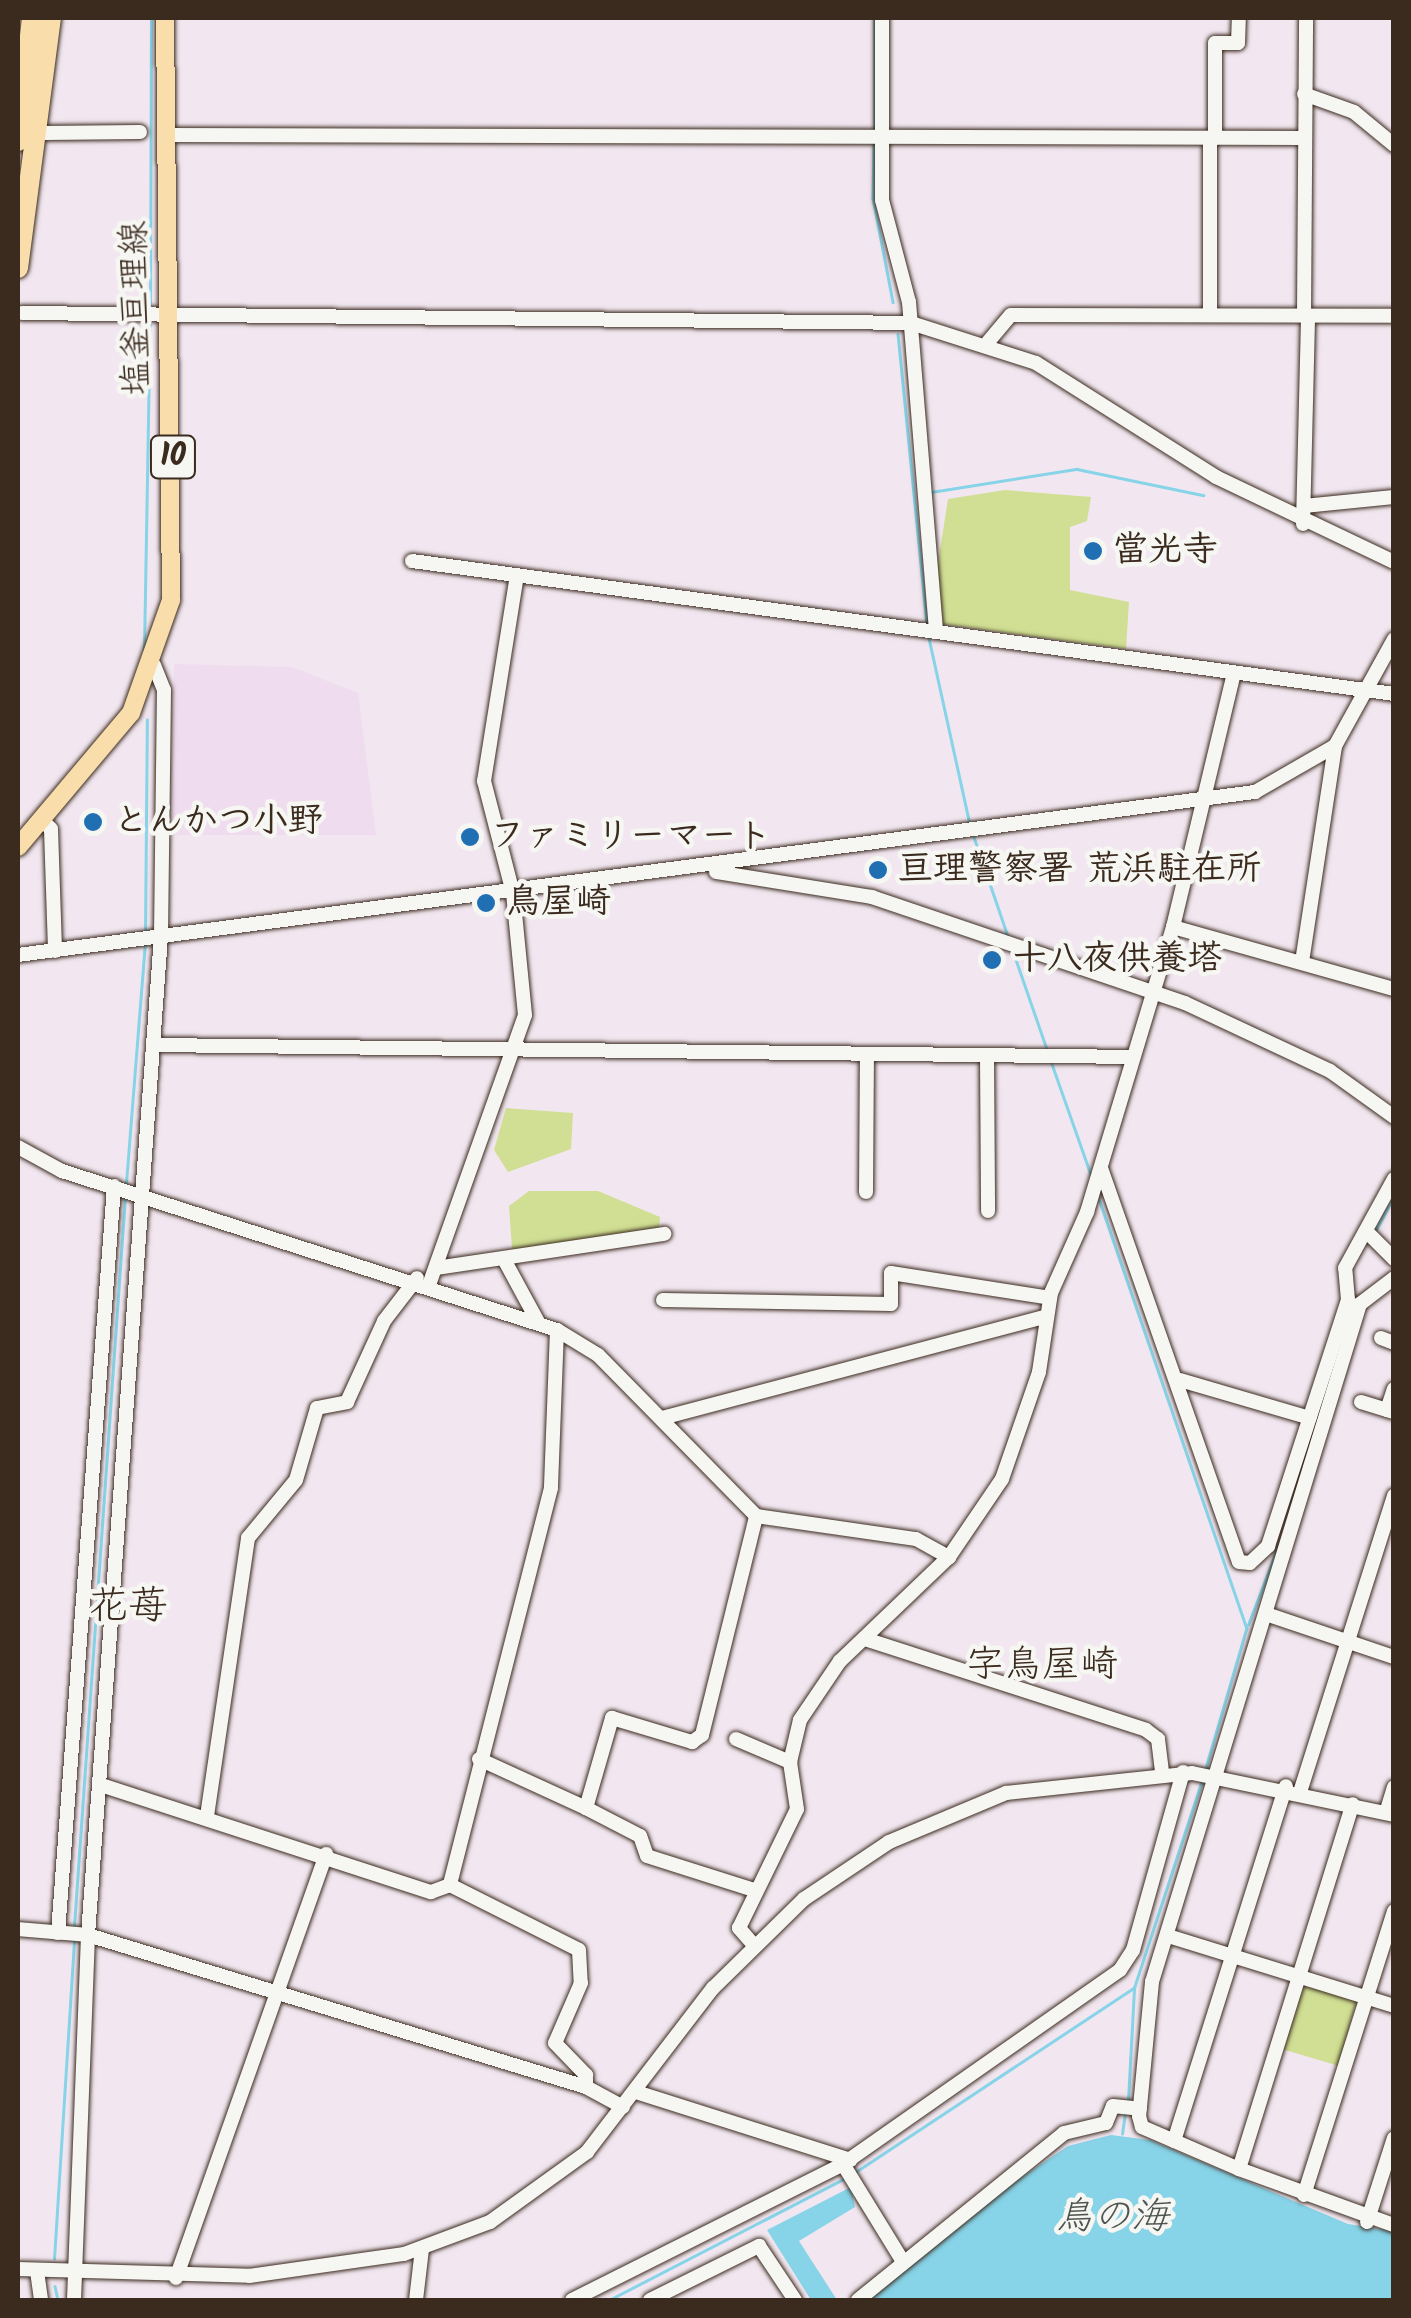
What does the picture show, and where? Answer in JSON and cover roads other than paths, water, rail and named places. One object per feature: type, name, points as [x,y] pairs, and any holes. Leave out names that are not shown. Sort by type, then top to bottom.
[{"type":"highway","points":[[18,140],[32,18]]},
{"type":"highway","points":[[18,268],[51,18]]},
{"type":"main road","name":"塩釜亘理線","points":[[18,847],[44,822],[119,730],[154,665],[174,572],[166,313],[165,18]]},
{"type":"street","points":[[882,18],[880,137],[887,236],[911,324],[925,488],[930,631]]},
{"type":"street","points":[[1210,316],[1215,43],[1238,43],[1238,18]]},
{"type":"street","points":[[1304,524],[1308,506],[1306,18]]},
{"type":"street","points":[[1304,94],[1354,112],[1394,146]]},
{"type":"street","points":[[45,133],[140,132]]},
{"type":"street","points":[[165,135],[1304,138]]},
{"type":"street","points":[[22,313],[911,324],[988,342],[1062,375],[1304,524],[1394,562]]},
{"type":"street","points":[[988,342],[1011,315],[1394,316]]},
{"type":"street","points":[[1308,506],[1394,497]]},
{"type":"street","points":[[412,561],[1394,694]]},
{"type":"street","points":[[206,1816],[248,1538],[296,1480],[318,1408],[347,1402],[384,1321],[428,1276],[452,1235],[517,1050],[525,1014],[513,893],[484,781],[517,576]]},
{"type":"street","points":[[1302,962],[1336,746],[1369,692],[1394,638]]},
{"type":"street","points":[[74,2300],[71,2275],[88,1935],[155,1046],[164,690],[154,665]]},
{"type":"street","points":[[752,1943],[739,1928],[754,1890],[798,1809],[790,1762],[814,1697],[864,1639],[950,1557],[1002,1479],[1039,1372],[1050,1298],[1092,1196],[1154,994],[1234,673]]},
{"type":"street","points":[[18,955],[1202,804],[1291,778],[1336,746]]},
{"type":"street","points":[[44,822],[52,830],[55,951]]},
{"type":"street","points":[[701,870],[872,897],[998,938],[1262,1036],[1394,1116]]},
{"type":"street","points":[[1173,927],[1394,989]]},
{"type":"street","points":[[155,1046],[1134,1057]]},
{"type":"street","points":[[866,1192],[867,1054]]},
{"type":"street","points":[[987,1056],[988,1211]]},
{"type":"street","points":[[18,1147],[114,1186],[428,1276],[557,1330],[598,1355],[662,1418],[701,1470],[756,1516],[916,1539],[950,1557]]},
{"type":"street","points":[[1099,1170],[1180,1380],[1239,1562],[1258,1560],[1268,1546],[1348,1300],[1345,1268],[1370,1235],[1394,1179]]},
{"type":"street","points":[[58,1933],[114,1186]]},
{"type":"street","points":[[428,1276],[664,1234]]},
{"type":"street","points":[[1370,1235],[1394,1259]]},
{"type":"street","points":[[506,1263],[538,1322]]},
{"type":"street","points":[[663,1300],[891,1304],[891,1273],[1050,1298]]},
{"type":"street","points":[[1394,1278],[1360,1304],[1152,1982],[1131,2108],[1142,2128],[1368,2222],[1394,2225]]},
{"type":"street","points":[[662,1418],[1047,1316]]},
{"type":"street","points":[[450,1884],[551,1488],[557,1330]]},
{"type":"street","points":[[1180,1380],[1310,1418]]},
{"type":"street","points":[[1361,1402],[1390,1411],[1394,1389]]},
{"type":"street","points":[[1174,2141],[1232,1955],[1346,1642],[1394,1495]]},
{"type":"street","points":[[586,1808],[612,1718],[692,1742],[702,1735],[756,1516]]},
{"type":"street","points":[[1266,1614],[1394,1657]]},
{"type":"street","points":[[864,1639],[1146,1730],[1158,1738],[1162,1772]]},
{"type":"street","points":[[736,1739],[790,1762]]},
{"type":"street","points":[[479,1759],[640,1836],[647,1856],[754,1890]]},
{"type":"street","points":[[572,2300],[847,2164],[1120,1970],[1134,1950],[1188,1772]]},
{"type":"street","points":[[18,2269],[176,2278],[337,2267],[422,2249],[547,2188],[623,2108],[752,1943],[854,1864],[960,1809],[1062,1780],[1188,1772],[1293,1788],[1390,1814],[1394,1787]]},
{"type":"street","points":[[101,1785],[326,1854],[432,1892],[450,1884]]},
{"type":"street","points":[[1239,2169],[1353,1804]]},
{"type":"street","points":[[176,2278],[326,1854]]},
{"type":"street","points":[[450,1884],[579,1950],[580,1983],[555,2043],[586,2074],[586,2087]]},
{"type":"street","points":[[1304,2195],[1366,1998],[1390,1936],[1394,1912]]},
{"type":"street","points":[[18,1929],[88,1935],[586,2087],[623,2108]]},
{"type":"street","points":[[1168,1936],[1394,2006]]},
{"type":"street","points":[[636,2092],[847,2164],[863,2188],[898,2262]]},
{"type":"street","points":[[858,2300],[898,2262],[1064,2134],[1106,2123],[1131,2108]]},
{"type":"street","points":[[1368,2222],[1394,2138]]},
{"type":"street","points":[[650,2300],[760,2246],[794,2300]]},
{"type":"street","points":[[416,2300],[422,2249]]},
{"type":"street","points":[[37,2271],[40,2300]]},
{"type":"water","name":"鳥の海","points":[[1111,2135],[1150,2140],[1348,2224],[1393,2231],[1393,2300],[870,2300],[992,2197],[1068,2146]]},
{"type":"water","points":[[851,2187],[855,2207],[799,2241],[837,2300],[811,2300],[767,2230]]},
{"type":"waterway","points":[[150,309],[151,18]]},
{"type":"waterway","points":[[874,18],[874,131]]},
{"type":"waterway","points":[[874,145],[873,198],[893,302]]},
{"type":"waterway","points":[[144,650],[150,322]]},
{"type":"waterway","points":[[898,334],[927,625]]},
{"type":"waterway","points":[[931,492],[1077,469],[1203,495]]},
{"type":"waterway","points":[[929,638],[970,825]]},
{"type":"waterway","points":[[145,934],[147,720]]},
{"type":"waterway","points":[[974,837],[1009,939]]},
{"type":"waterway","points":[[126,1183],[145,942]]},
{"type":"waterway","points":[[1013,951],[1048,1052]]},
{"type":"waterway","points":[[1052,1064],[1091,1175]]},
{"type":"waterway","points":[[74,1926],[125,1196]]},
{"type":"waterway","points":[[1098,1196],[1247,1628],[1206,1768]]},
{"type":"waterway","points":[[1376,1230],[1394,1196]]},
{"type":"waterway","points":[[1292,1503],[1323,1400]]},
{"type":"waterway","points":[[1248,1625],[1279,1544]]},
{"type":"waterway","points":[[1128,2100],[1134,1988],[1202,1780]]},
{"type":"waterway","points":[[54,2259],[74,1939]]},
{"type":"waterway","points":[[854,2173],[1134,1988]]},
{"type":"waterway","points":[[1122,2134],[1125,2113]]},
{"type":"waterway","points":[[609,2300],[843,2179]]},
{"type":"waterway","points":[[55,2286],[58,2300]]},
{"type":"place","name":"當光寺","points":[[1093,551]]},
{"type":"place","name":"とんかつ小野","points":[[93,822]]},
{"type":"place","name":"ファミリーマート","points":[[470,837]]},
{"type":"place","name":"亘理警察署 荒浜駐在所","points":[[878,870]]},
{"type":"place","name":"鳥屋崎","points":[[486,903]]},
{"type":"place","name":"十八夜供養塔","points":[[992,960]]},
{"type":"district","name":"花苺","points":[[128,1607]]},
{"type":"district","name":"字鳥屋崎","points":[[1042,1667]]}]
